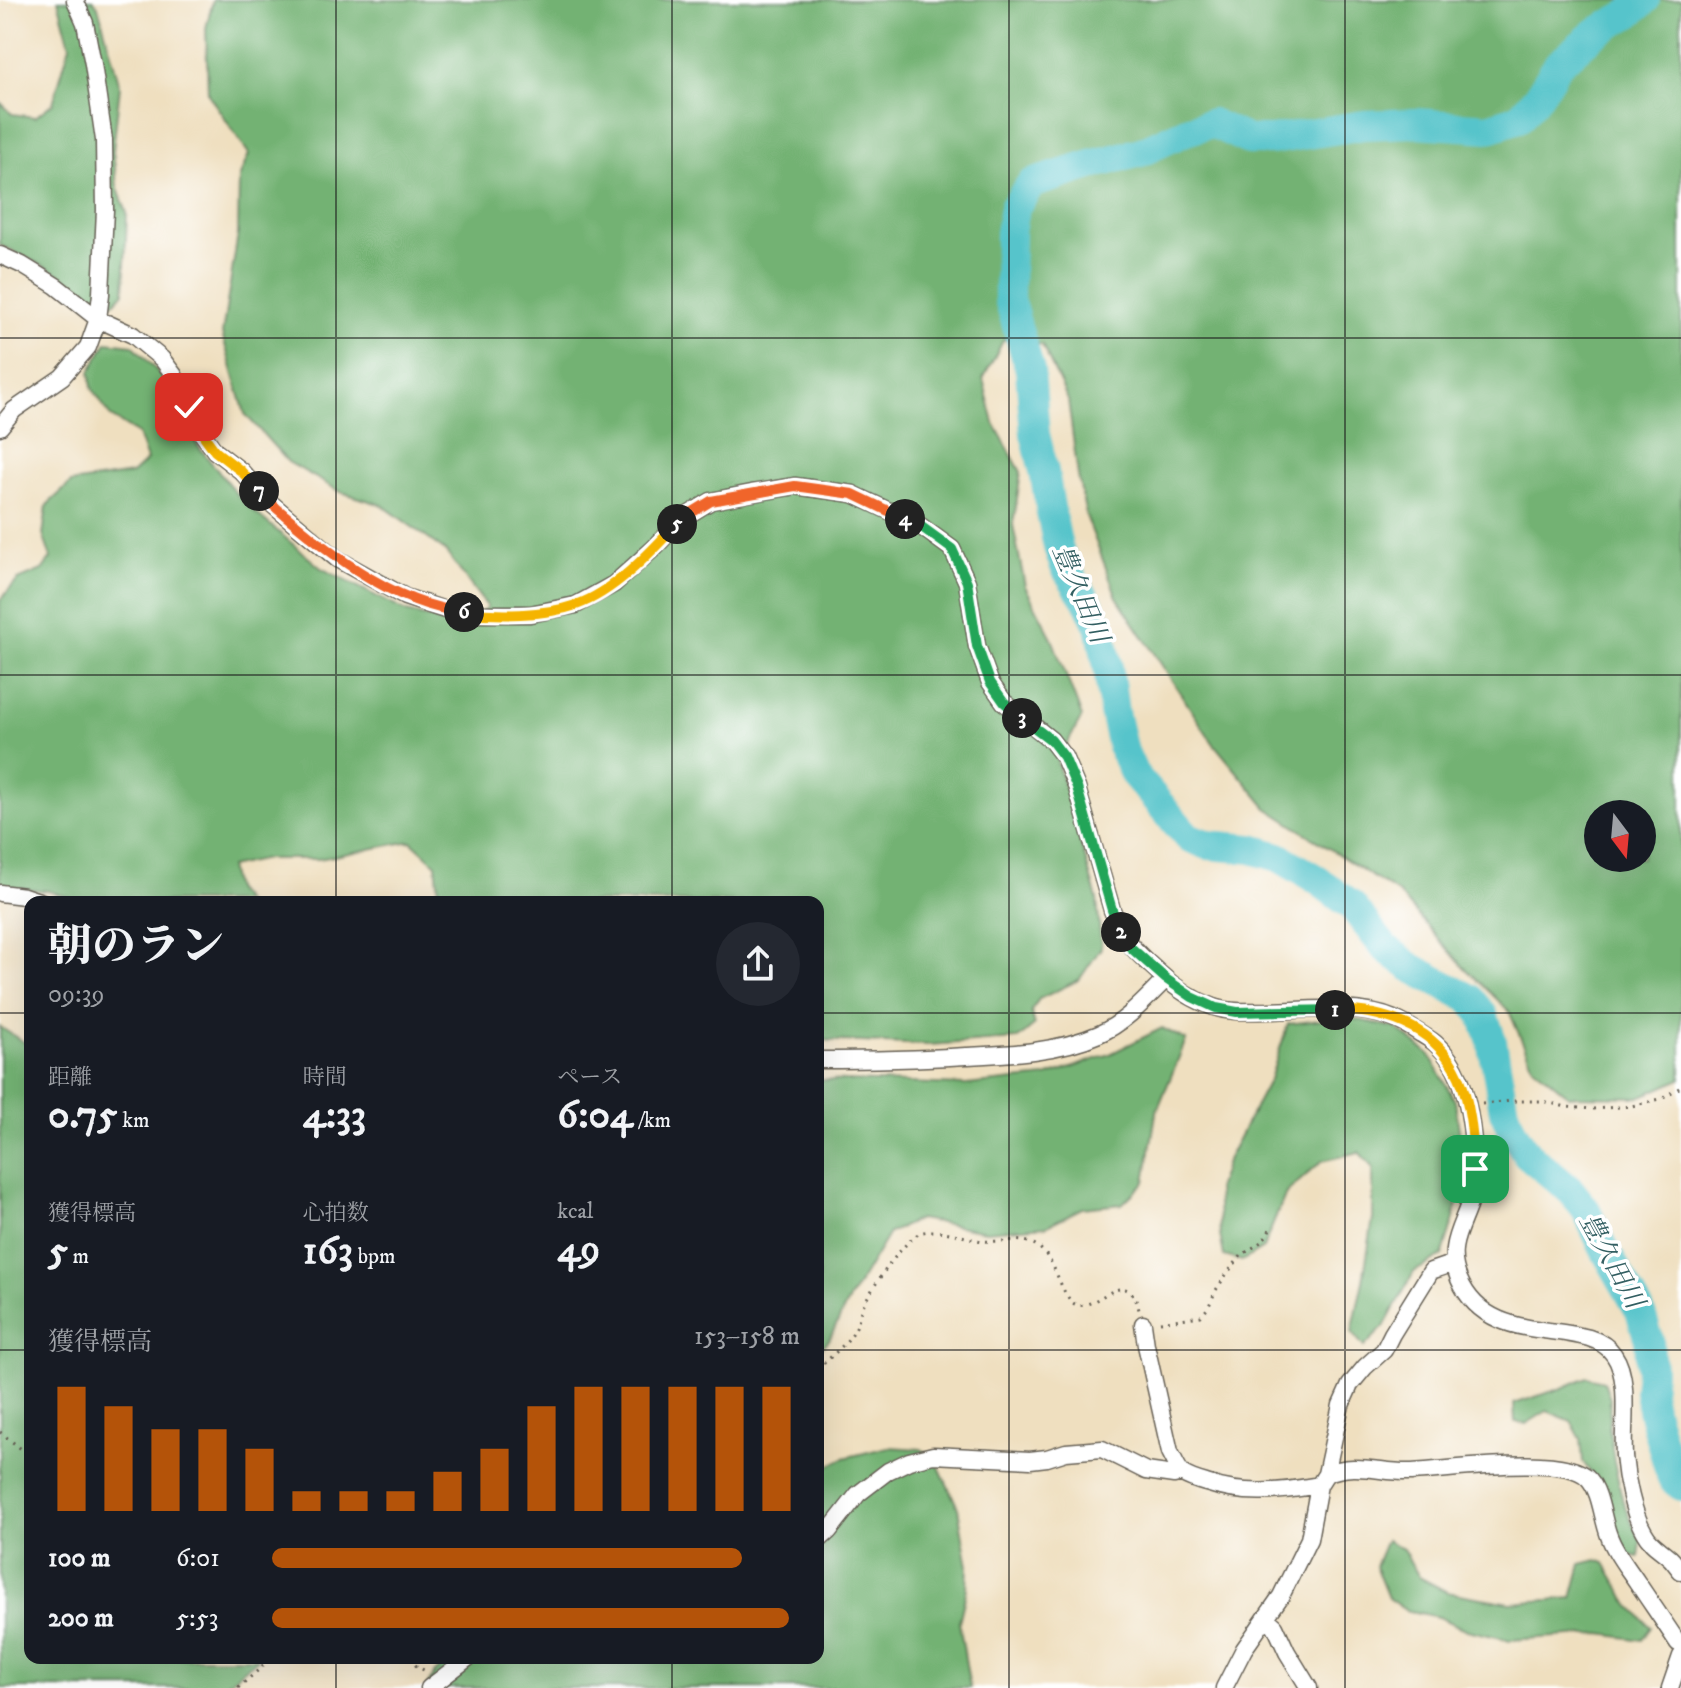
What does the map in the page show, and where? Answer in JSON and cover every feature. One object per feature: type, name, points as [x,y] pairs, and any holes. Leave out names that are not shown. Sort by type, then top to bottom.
[{"type":"street","points":[[0,427],[14,410],[62,377],[88,347],[98,319],[105,210],[104,140],[85,23],[75,0]]},
{"type":"street","points":[[0,255],[56,286],[98,319],[133,335],[162,359],[174,375],[199,429],[215,451],[337,559],[405,597],[445,610],[530,614],[576,605],[614,584],[683,518],[711,501],[795,486],[853,494],[919,525],[952,549],[967,582],[977,646],[990,682],[1004,702],[1051,740],[1064,757],[1077,788],[1112,910],[1129,946],[1166,979],[1192,997],[1216,1008],[1237,1012],[1363,1011],[1392,1018],[1436,1043],[1451,1063],[1460,1080],[1474,1144],[1471,1198],[1452,1250],[1458,1279],[1468,1296],[1485,1312],[1508,1323],[1581,1336],[1604,1344],[1614,1354],[1622,1381],[1627,1479],[1637,1517],[1655,1548],[1669,1557],[1681,1571]]},
{"type":"street","points":[[0,893],[24,896]]},
{"type":"street","points":[[824,1060],[1008,1054],[1056,1048],[1100,1034],[1126,1018],[1166,979]]},
{"type":"street","points":[[1224,1688],[1244,1649],[1281,1596],[1309,1539],[1341,1405],[1350,1385],[1384,1350],[1431,1271],[1454,1263]]},
{"type":"street","points":[[1143,1324],[1170,1452],[1182,1473],[1215,1486],[1254,1493],[1275,1492],[1323,1480],[1338,1468],[1354,1466],[1405,1472],[1524,1465],[1576,1469],[1589,1479],[1618,1554],[1681,1644]]},
{"type":"street","points":[[824,1536],[858,1494],[888,1471],[933,1455],[1030,1460],[1066,1452],[1102,1449],[1146,1471],[1174,1475],[1182,1473]]},
{"type":"street","points":[[1266,1618],[1275,1626],[1309,1688]]},
{"type":"street","points":[[1670,1688],[1681,1656]]},
{"type":"street","points":[[429,1688],[460,1664]]},
{"type":"path","points":[[1496,1102],[1543,1101],[1593,1109],[1632,1106],[1660,1099],[1681,1087]]},
{"type":"path","points":[[824,1363],[851,1335],[876,1282],[920,1233],[938,1230],[986,1241],[1017,1241],[1035,1245],[1051,1261],[1070,1301],[1077,1306],[1085,1306],[1118,1288],[1129,1291],[1137,1301],[1143,1324],[1201,1316],[1228,1272],[1242,1255],[1261,1242],[1271,1226]]},
{"type":"path","points":[[0,1432],[24,1451]]},
{"type":"path","points":[[238,1688],[265,1664]]},
{"type":"green space","points":[[58,0],[93,0],[98,6],[120,86],[113,151],[117,186],[127,213],[124,292],[114,303],[88,298],[60,274],[0,245],[0,102],[12,114],[35,117],[53,103],[70,45]]},
{"type":"green space","points":[[213,0],[1681,0],[1681,1079],[1639,1097],[1569,1096],[1533,1066],[1509,1011],[1462,965],[1399,894],[1267,808],[1213,743],[1117,597],[1086,516],[1068,400],[1042,345],[1004,339],[983,379],[994,423],[1021,472],[1013,525],[1025,586],[1051,636],[1082,717],[1057,762],[1097,899],[1101,948],[1079,980],[1039,999],[1031,1011],[1035,1025],[1018,1039],[928,1045],[824,1040],[824,896],[439,896],[436,864],[411,841],[319,859],[266,859],[229,867],[234,889],[240,896],[65,896],[0,886],[0,600],[18,580],[42,570],[51,558],[43,535],[47,505],[71,483],[132,474],[147,460],[138,434],[111,417],[92,388],[90,372],[107,342],[133,345],[168,383],[197,445],[243,502],[321,568],[407,612],[466,628],[487,607],[445,551],[382,505],[341,492],[288,462],[245,414],[222,334],[238,234],[239,178],[249,154],[208,94],[206,28]]},
{"type":"green space","points":[[1346,1017],[1396,1028],[1430,1055],[1455,1101],[1464,1166],[1454,1219],[1442,1256],[1414,1272],[1384,1327],[1364,1347],[1352,1332],[1373,1219],[1373,1168],[1359,1152],[1322,1161],[1286,1193],[1263,1248],[1242,1261],[1224,1256],[1217,1189],[1226,1162],[1270,1079],[1288,1024]]},
{"type":"green space","points":[[0,1027],[24,1042],[24,1664],[251,1664],[221,1688],[0,1688]]},
{"type":"green space","points":[[1162,1028],[1186,1040],[1156,1113],[1145,1182],[1122,1204],[1082,1208],[1046,1226],[986,1231],[919,1219],[889,1233],[824,1345],[824,1080],[966,1085],[1046,1077],[1110,1054]]},
{"type":"green space","points":[[1587,1377],[1604,1381],[1610,1399],[1609,1427],[1614,1462],[1623,1502],[1641,1542],[1639,1557],[1626,1554],[1609,1522],[1600,1486],[1583,1462],[1581,1439],[1571,1421],[1547,1411],[1526,1424],[1515,1422],[1514,1404]]},
{"type":"green space","points":[[888,1447],[921,1449],[935,1458],[958,1508],[968,1566],[967,1588],[959,1622],[970,1688],[426,1688],[434,1674],[445,1664],[824,1664],[824,1469],[844,1458]]},
{"type":"green space","points":[[1386,1540],[1403,1549],[1419,1577],[1447,1592],[1511,1603],[1572,1598],[1581,1564],[1597,1560],[1605,1563],[1630,1606],[1651,1627],[1642,1640],[1601,1634],[1510,1640],[1405,1610],[1388,1598],[1375,1566]]},
{"type":"waterway","name":"豊久田川","points":[[1645,0],[1629,14],[1595,33],[1558,64],[1538,96],[1519,118],[1489,128],[1416,123],[1364,125],[1271,140],[1248,140],[1212,123],[1186,131],[1141,152],[1031,184],[1014,208],[1010,233],[1009,299],[1030,370],[1035,434],[1058,547],[1065,567],[1089,604],[1101,631],[1122,747],[1134,774],[1188,837],[1208,845],[1252,849],[1279,857],[1352,906],[1384,947],[1412,968],[1471,999],[1483,1015],[1492,1041],[1504,1111],[1513,1132],[1527,1154],[1571,1191],[1586,1210],[1640,1311],[1649,1340],[1649,1392],[1653,1414],[1672,1479],[1681,1486]]},
{"type":"route","points":[[189,407],[199,429],[215,451],[337,559],[405,597],[445,610],[530,614],[576,605],[614,584],[683,518],[711,501],[752,493],[795,486],[853,494],[919,525],[952,549],[967,582],[977,646],[990,682],[1004,702],[1051,740],[1064,757],[1077,788],[1112,910],[1129,946],[1166,979],[1192,997],[1216,1008],[1237,1012],[1363,1011],[1392,1018],[1436,1043],[1460,1080],[1474,1144],[1475,1169]]}]
